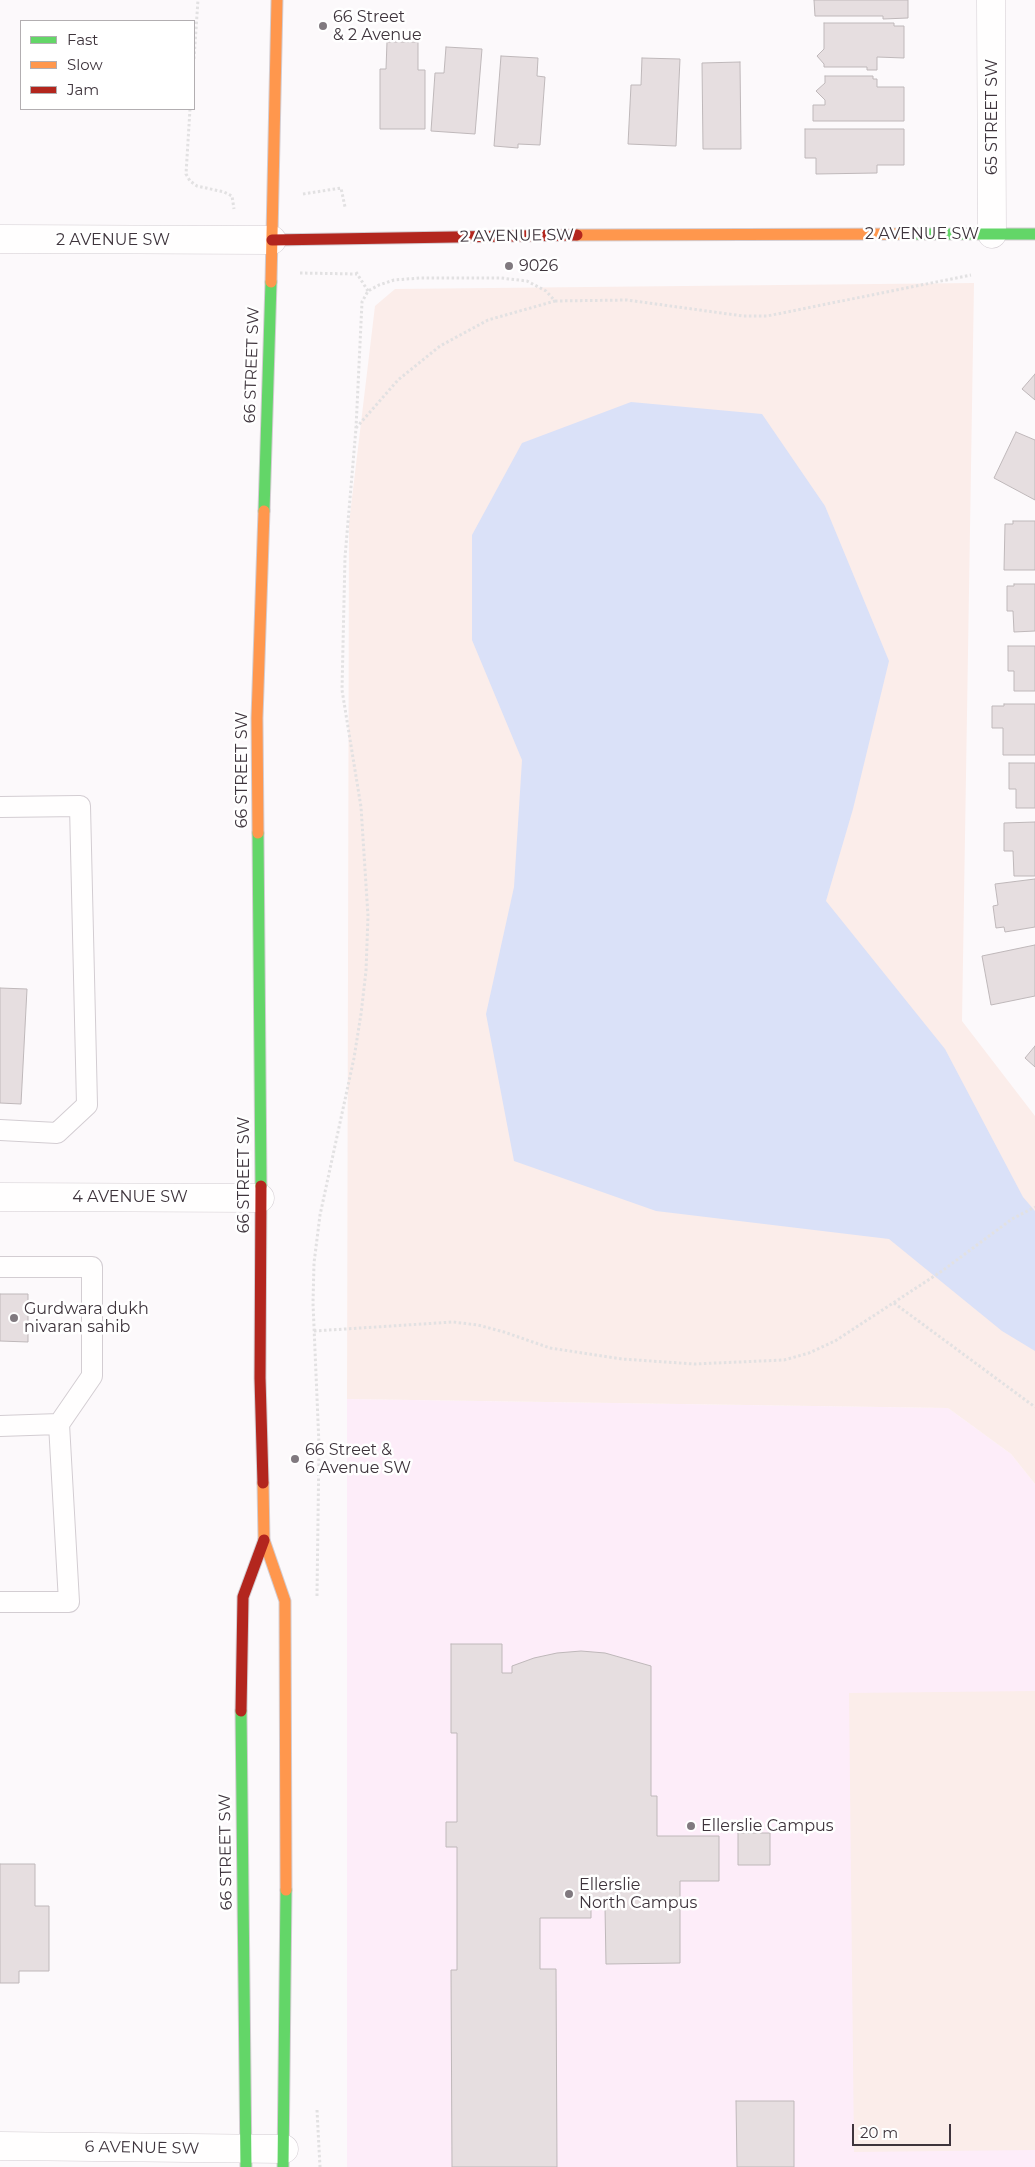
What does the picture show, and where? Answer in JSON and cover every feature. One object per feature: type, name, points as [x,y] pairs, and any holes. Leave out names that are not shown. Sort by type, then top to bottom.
[{"type":"main road","name":"66 STREET SW","points":[[277,0],[272,240],[257,718],[260,1378],[264,1540],[285,1601],[284,2158]]},
{"type":"main road","name":"2 AVENUE SW","points":[[272,240],[619,235],[1035,234]]},
{"type":"main road","name":"66 STREET SW","points":[[246,2158],[241,1719],[243,1597],[264,1540]]},
{"type":"street","name":"65 STREET SW","points":[[991,0],[992,234]]},
{"type":"street","name":"2 AVENUE SW","points":[[0,240],[272,240]]},
{"type":"street","name":"4 AVENUE SW","points":[[0,1197],[260,1198]]},
{"type":"street","name":"6 AVENUE SW","points":[[0,2146],[246,2158],[284,2158]]},
{"type":"lane","points":[[0,807],[80,806],[87,1105],[57,1133],[0,1130]]},
{"type":"lane","points":[[0,1267],[92,1267],[92,1376],[59,1424],[69,1602],[0,1602]]},
{"type":"lane","points":[[0,1426],[59,1424]]},
{"type":"path","points":[[195,44],[198,0]]},
{"type":"path","points":[[190,110],[186,174],[190,181],[197,186],[224,192],[232,196],[234,203]]},
{"type":"path","points":[[357,274],[368,291]]},
{"type":"path","points":[[356,428],[398,380],[440,346],[488,320],[554,301],[627,300],[742,316],[767,316],[971,275]]},
{"type":"path","points":[[318,1602],[317,1518],[319,1445],[313,1302],[314,1263],[320,1215],[354,1058],[366,971],[368,916],[366,860],[361,807],[342,690],[345,557],[356,428],[362,302],[368,291],[394,280],[420,278],[501,278],[527,281],[546,292],[554,301]]},
{"type":"path","points":[[314,1331],[453,1322],[478,1325],[550,1348],[622,1359],[694,1364],[784,1360],[809,1353],[835,1341],[942,1271],[1019,1215],[1035,1207]]},
{"type":"path","points":[[894,1302],[1035,1407]]},
{"type":"path","points":[[320,2143],[320,2167]]},
{"type":"shaded area","points":[[974,283],[962,1021],[1035,1116],[1035,1484],[1011,1454],[948,1408],[347,1399],[349,523],[375,306],[395,289]]},
{"type":"shaded area","name":"Ellerslie Campus","points":[[347,1399],[948,1408],[1011,1454],[1035,1484],[1035,2167],[347,2167]]},
{"type":"shaded area","points":[[1035,1691],[1035,2150],[854,2152],[849,1693]]},
{"type":"water","points":[[631,402],[762,414],[825,506],[889,661],[853,809],[826,901],[945,1049],[1023,1197],[1035,1211],[1035,1351],[1002,1331],[889,1239],[656,1211],[514,1161],[486,1014],[514,887],[522,760],[472,640],[472,535],[522,443]]},
{"type":"building","points":[[814,0],[908,0],[908,18],[883,19],[883,16],[815,16]]},
{"type":"building","points":[[824,23],[894,23],[894,26],[904,26],[904,58],[877,57],[877,70],[867,70],[867,67],[824,67],[824,64],[817,56],[824,49]]},
{"type":"building","points":[[387,42],[418,42],[418,70],[425,70],[425,129],[380,129],[380,69],[386,69]]},
{"type":"building","points":[[446,47],[482,49],[475,134],[431,131],[435,73],[444,73]]},
{"type":"building","points":[[501,56],[538,58],[537,76],[545,77],[540,145],[518,144],[518,148],[494,146]]},
{"type":"building","points":[[642,58],[680,59],[676,146],[628,144],[631,85],[641,85]]},
{"type":"building","points":[[740,62],[741,149],[703,149],[702,63]]},
{"type":"building","points":[[825,76],[873,76],[873,79],[877,79],[877,87],[904,87],[904,121],[813,121],[813,105],[825,105],[825,100],[816,91],[825,83]]},
{"type":"building","points":[[805,129],[904,129],[904,165],[877,165],[877,173],[816,174],[816,158],[805,158]]},
{"type":"building","points":[[1035,374],[1035,400],[1022,389]]},
{"type":"building","points":[[1016,432],[1035,440],[1035,500],[994,478]]},
{"type":"building","points":[[1013,521],[1035,521],[1035,570],[1004,570],[1005,524],[1013,524]]},
{"type":"building","points":[[1014,584],[1035,584],[1035,631],[1014,632],[1013,611],[1007,611],[1007,586],[1014,586]]},
{"type":"building","points":[[1008,646],[1035,646],[1035,691],[1014,691],[1014,671],[1008,671]]},
{"type":"building","points":[[1004,704],[1035,704],[1035,755],[1003,755],[1003,728],[992,728],[992,706],[1004,706]]},
{"type":"building","points":[[1009,763],[1035,763],[1035,808],[1016,808],[1016,789],[1009,789]]},
{"type":"building","points":[[1035,822],[1035,876],[1014,876],[1013,851],[1004,851],[1004,823]]},
{"type":"building","points":[[1035,879],[1035,927],[1005,932],[1004,927],[996,928],[993,906],[998,905],[995,884]]},
{"type":"building","points":[[1035,945],[1035,996],[991,1005],[982,956]]},
{"type":"building","points":[[0,988],[27,989],[21,1104],[0,1103]]},
{"type":"building","points":[[1035,1046],[1035,1067],[1025,1058]]},
{"type":"building","name":"Gurdwara dukh nivaran sahib","points":[[0,1294],[28,1294],[28,1342],[0,1341]]},
{"type":"building","name":"Ellerslie North Campus","points":[[451,1644],[502,1644],[502,1673],[512,1673],[512,1666],[534,1658],[557,1653],[581,1651],[605,1653],[651,1666],[651,1796],[657,1796],[657,1836],[719,1836],[719,1881],[680,1881],[680,1963],[606,1964],[605,1907],[591,1907],[591,1918],[540,1918],[540,1969],[556,1969],[557,2167],[452,2167],[451,1970],[457,1970],[457,1847],[446,1847],[446,1822],[457,1822],[457,1733],[451,1733]]},
{"type":"building","points":[[738,1833],[770,1833],[770,1865],[738,1865]]},
{"type":"building","points":[[0,1864],[35,1864],[35,1906],[49,1906],[49,1971],[19,1971],[19,1983],[0,1983]]},
{"type":"building","points":[[736,2101],[794,2101],[794,2167],[737,2167]]},
{"type":"traffic: fast","points":[[911,234],[1035,234]]},
{"type":"traffic: fast","points":[[264,511],[271,282]]},
{"type":"traffic: fast","points":[[258,833],[261,1186]]},
{"type":"traffic: fast","points":[[241,1711],[246,2167]]},
{"type":"traffic: fast","points":[[283,2167],[286,1890]]},
{"type":"traffic: slow","points":[[271,282],[277,0]]},
{"type":"traffic: slow","points":[[577,235],[911,234]]},
{"type":"traffic: slow","points":[[258,833],[257,718],[264,511]]},
{"type":"traffic: slow","points":[[263,1483],[264,1540],[285,1601],[286,1890]]},
{"type":"traffic: jam","points":[[272,240],[577,235]]},
{"type":"traffic: jam","points":[[261,1186],[260,1378],[263,1483]]},
{"type":"traffic: jam","points":[[241,1711],[243,1597],[264,1540]]},
{"type":"place","name":"66 Street & 2 Avenue","points":[[323,26]]},
{"type":"place","name":"9026","points":[[509,266]]},
{"type":"place","name":"Gurdwara dukh nivaran sahib","points":[[14,1318]]},
{"type":"place","name":"66 Street & 6 Avenue SW","points":[[295,1459]]},
{"type":"place","name":"Ellerslie Campus","points":[[691,1826]]},
{"type":"place","name":"Ellerslie North Campus","points":[[569,1894]]}]
